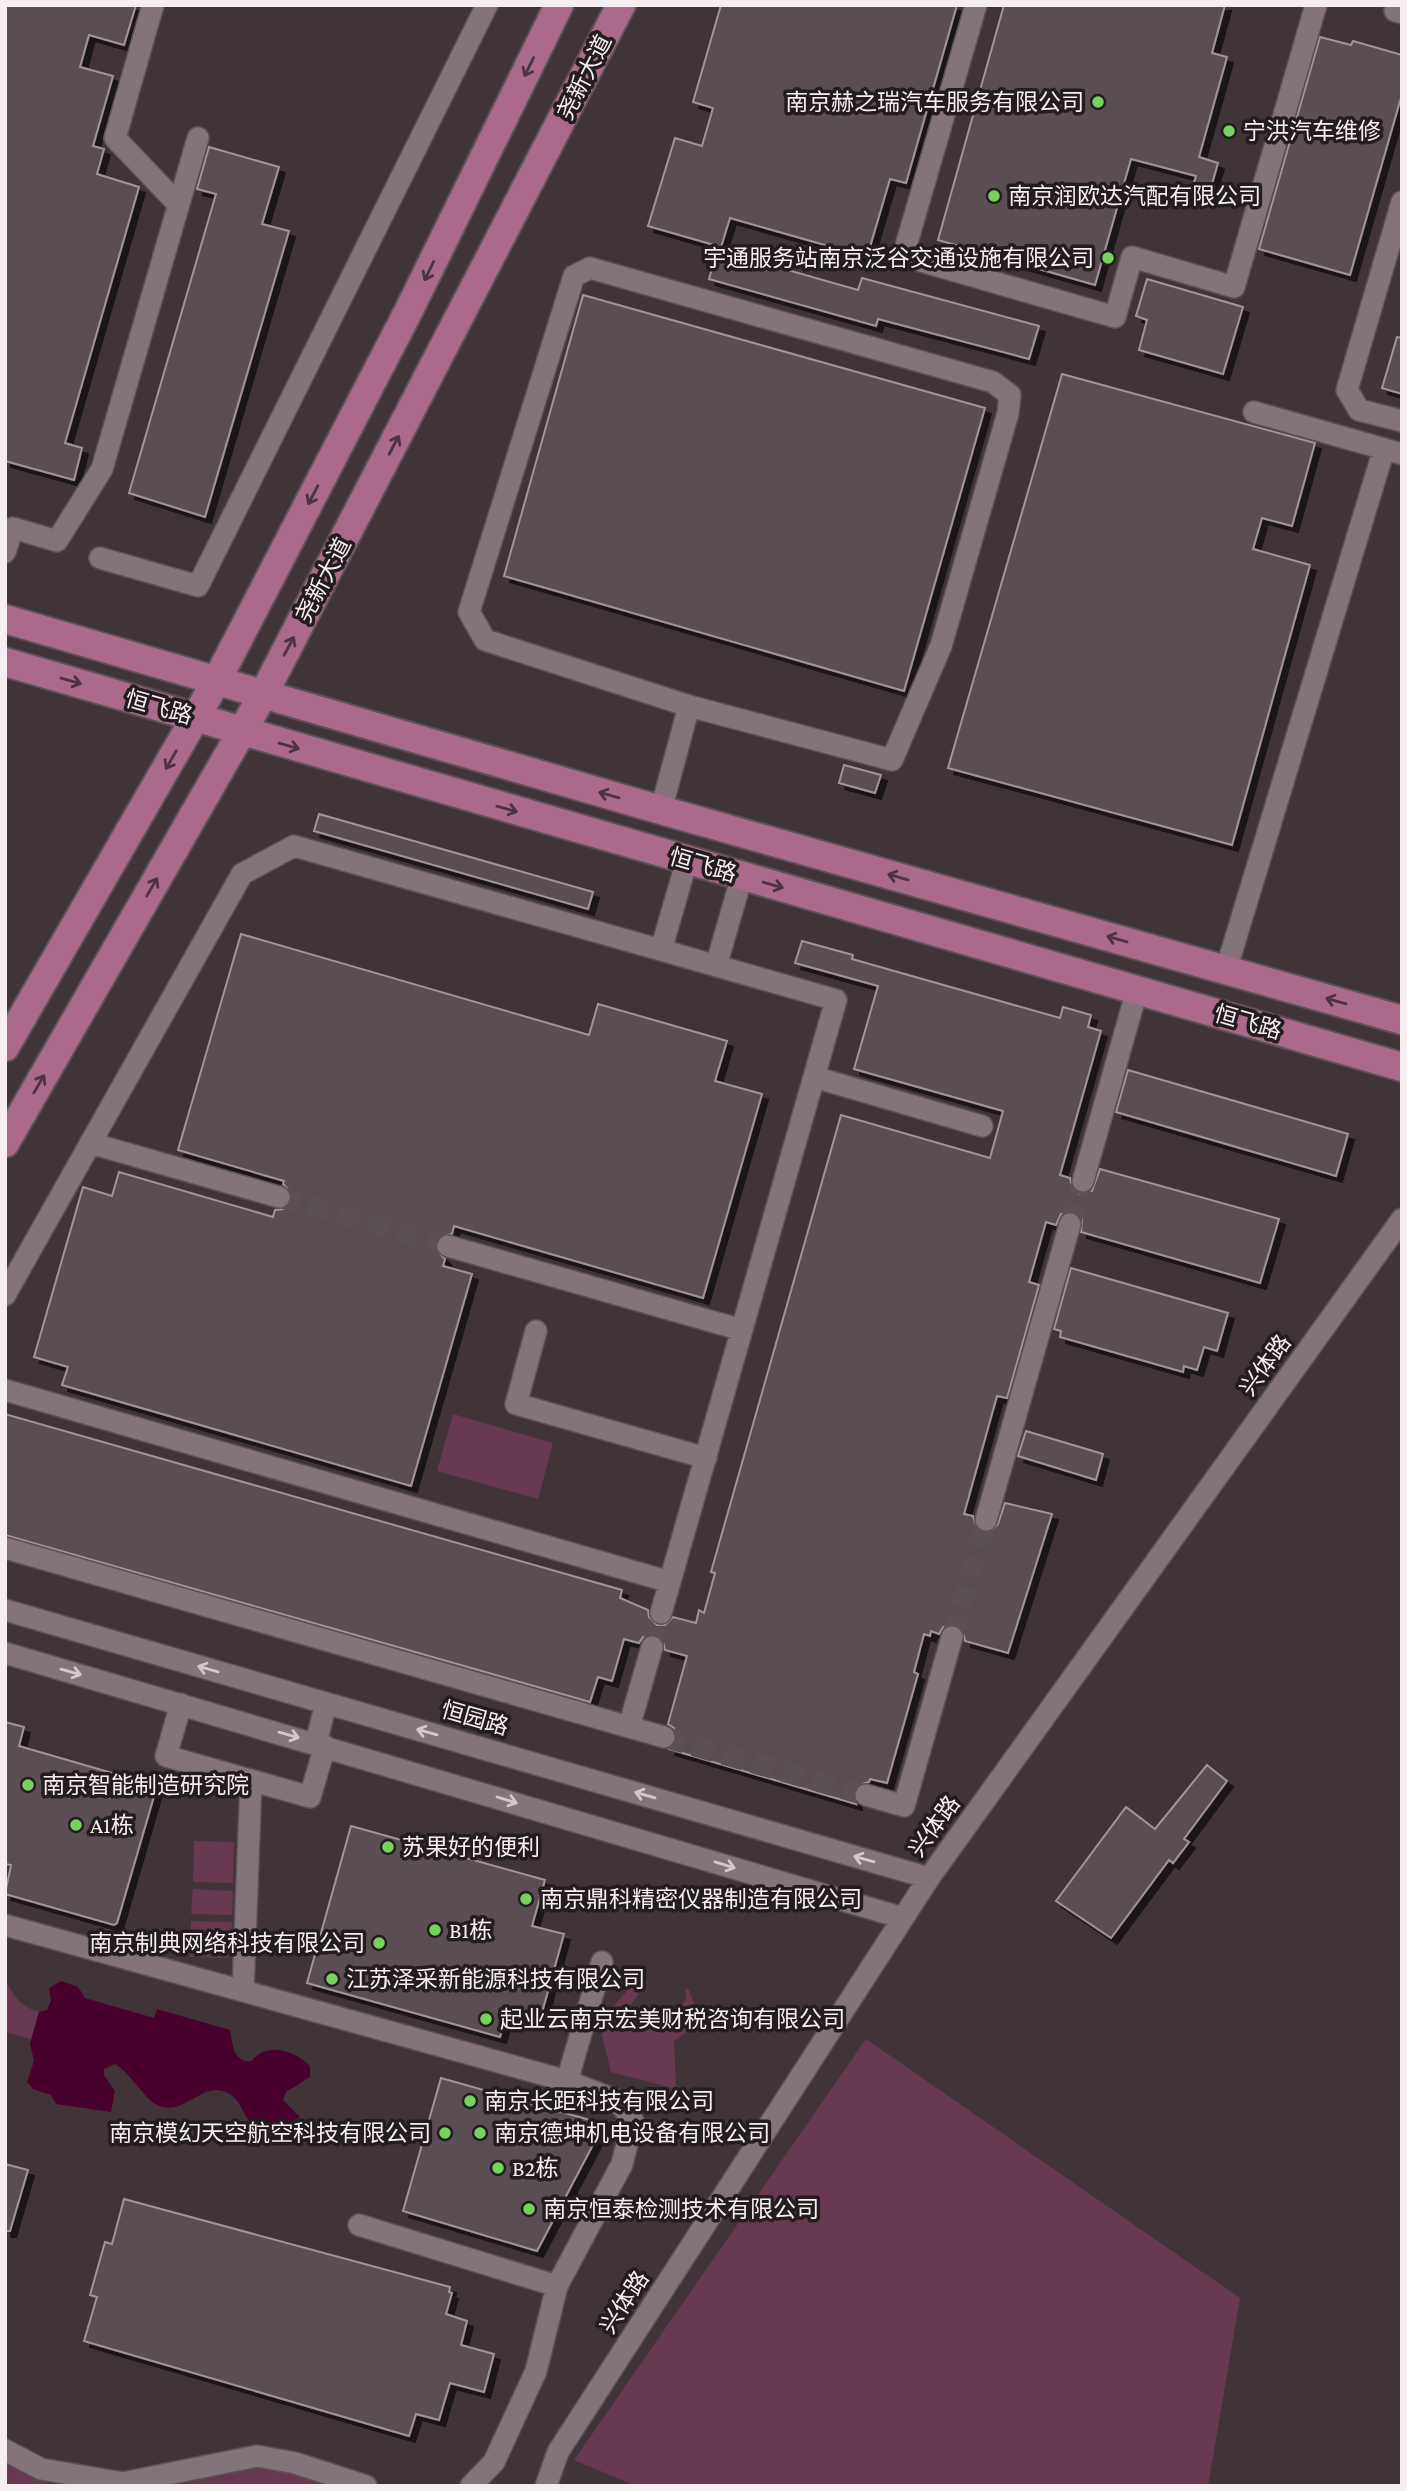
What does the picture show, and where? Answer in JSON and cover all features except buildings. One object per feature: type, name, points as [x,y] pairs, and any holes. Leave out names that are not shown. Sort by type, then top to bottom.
[{"type":"main road","name":"尧新大道","points":[[5,1047],[217,680],[408,312],[559,5]]},
{"type":"main road","name":"尧新大道","points":[[5,1143],[264,693],[621,5]]},
{"type":"main road","name":"恒飞路","points":[[5,619],[661,810],[1402,1020]]},
{"type":"main road","name":"恒飞路","points":[[5,662],[1402,1067]]},
{"type":"street","points":[[153,5],[115,138],[178,204]]},
{"type":"street","points":[[100,558],[198,586],[487,5]]},
{"type":"street","points":[[976,5],[903,256],[1115,317],[1132,257],[1234,287],[1316,5]]},
{"type":"street","points":[[5,552],[9,527],[57,541],[102,469],[198,138]]},
{"type":"street","points":[[1402,202],[1347,390],[1359,410],[1402,421]]},
{"type":"street","points":[[590,268],[993,382],[1010,395],[1008,413],[941,646],[892,760],[689,706],[485,640],[469,612],[574,276],[590,268]]},
{"type":"street","points":[[1226,970],[1393,452],[1254,412]]},
{"type":"street","points":[[661,810],[689,706]]},
{"type":"street","points":[[5,1295],[242,874],[293,846],[836,1000],[662,1614]]},
{"type":"street","points":[[661,950],[687,860]]},
{"type":"street","points":[[716,966],[742,876]]},
{"type":"street","points":[[1083,1181],[1137,990]]},
{"type":"street","points":[[814,1077],[982,1126]]},
{"type":"street","points":[[90,1143],[279,1198]]},
{"type":"street","name":"兴体路","points":[[545,2486],[558,2452],[929,1878],[1402,1219]]},
{"type":"street","points":[[986,1520],[1070,1224]]},
{"type":"street","points":[[448,1246],[742,1330]]},
{"type":"street","points":[[536,1331],[516,1404],[706,1458]]},
{"type":"street","points":[[5,1390],[670,1582]]},
{"type":"street","points":[[5,1548],[664,1737]]},
{"type":"street","name":"恒园路","points":[[5,1610],[929,1878]]},
{"type":"street","points":[[866,1795],[904,1806],[952,1637]]},
{"type":"street","points":[[629,1727],[652,1647]]},
{"type":"street","points":[[5,1653],[903,1918]]},
{"type":"street","points":[[181,1704],[166,1756],[310,1797],[321,1745],[326,1703]]},
{"type":"street","points":[[243,1991],[251,1780]]},
{"type":"street","points":[[5,1925],[567,2081],[618,2101],[633,2121],[622,2164],[557,2286],[536,2371],[494,2462],[471,2486]]},
{"type":"street","points":[[567,2081],[602,1962]]},
{"type":"street","points":[[359,2225],[557,2286]]},
{"type":"street","points":[[5,2450],[41,2469],[123,2483],[257,2456],[295,2463],[366,2486]]},
{"type":"shaded area","points":[[453,1414],[553,1443],[538,1499],[437,1471]]},
{"type":"shaded area","points":[[194,1841],[234,1842],[233,1883],[193,1882]]},
{"type":"shaded area","points":[[193,1889],[233,1891],[232,1915],[191,1914]]},
{"type":"shaded area","points":[[191,1921],[232,1922],[231,1939],[190,1938]]},
{"type":"shaded area","points":[[190,1944],[231,1945],[228,1958],[190,1957]]},
{"type":"shaded area","points":[[639,1977],[648,1982],[629,2007],[677,2009],[686,2000],[685,1988],[689,1990],[701,2022],[674,2041],[676,2089],[611,2072],[599,2023]]},
{"type":"shaded area","points":[[5,1979],[18,2000],[39,2012],[31,2039],[5,2032]]},
{"type":"shaded area","points":[[61,1981],[78,1987],[85,1998],[154,2018],[157,2009],[230,2030],[237,2056],[246,2061],[252,2061],[265,2051],[273,2050],[297,2056],[310,2066],[310,2077],[286,2092],[283,2100],[300,2117],[267,2134],[252,2125],[234,2097],[219,2090],[203,2093],[179,2106],[162,2107],[150,2100],[115,2064],[104,2069],[104,2075],[115,2091],[111,2112],[56,2104],[51,2095],[33,2089],[27,2082],[34,2061],[30,2044],[39,2012],[47,2010],[51,2001],[49,1988]]},
{"type":"shaded area","points":[[866,2039],[1240,2298],[1208,2486],[636,2486],[574,2460]]},
{"type":"shaded area","points":[[5,2463],[9,2465],[54,2486],[5,2486]]},
{"type":"shaded area","points":[[274,2467],[327,2486],[174,2486],[246,2468]]},
{"type":"tunnel","points":[[1070,1224],[1083,1181]]},
{"type":"tunnel","points":[[279,1197],[448,1246]]},
{"type":"tunnel","points":[[952,1637],[986,1520]]},
{"type":"tunnel","points":[[652,1647],[661,1613]]},
{"type":"tunnel","points":[[664,1737],[866,1795]]},
{"type":"place","name":"南京赫之瑞汽车服务有限公司","points":[[1098,102]]},
{"type":"place","name":"宁洪汽车维修","points":[[1229,131]]},
{"type":"place","name":"南京润欧达汽配有限公司","points":[[994,196]]},
{"type":"place","name":"宇通服务站南京泛谷交通设施有限公司","points":[[1108,258]]},
{"type":"place","name":"南京智能制造研究院","points":[[28,1785]]},
{"type":"place","name":"A1栋","points":[[76,1825]]},
{"type":"place","name":"苏果好的便利","points":[[388,1847]]},
{"type":"place","name":"南京鼎科精密仪器制造有限公司","points":[[526,1899]]},
{"type":"place","name":"B1栋","points":[[435,1930]]},
{"type":"place","name":"南京制典网络科技有限公司","points":[[379,1943]]},
{"type":"place","name":"江苏泽采新能源科技有限公司","points":[[332,1979]]},
{"type":"place","name":"起业云南京宏美财税咨询有限公司","points":[[486,2019]]},
{"type":"place","name":"南京长距科技有限公司","points":[[470,2101]]},
{"type":"place","name":"南京模幻天空航空科技有限公司","points":[[445,2133]]},
{"type":"place","name":"南京德坤机电设备有限公司","points":[[480,2133]]},
{"type":"place","name":"B2栋","points":[[498,2168]]},
{"type":"place","name":"南京恒泰检测技术有限公司","points":[[529,2209]]}]
